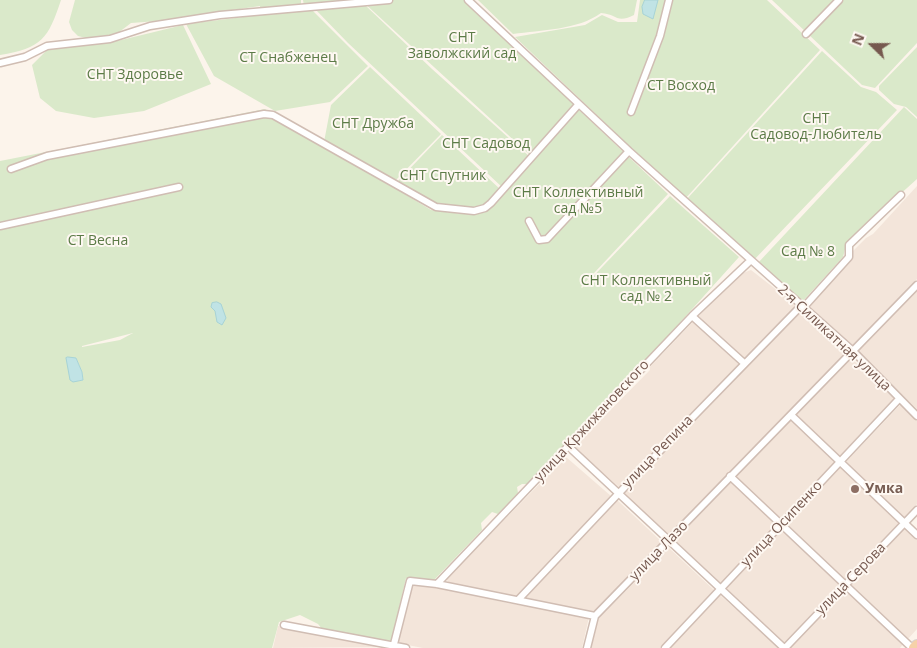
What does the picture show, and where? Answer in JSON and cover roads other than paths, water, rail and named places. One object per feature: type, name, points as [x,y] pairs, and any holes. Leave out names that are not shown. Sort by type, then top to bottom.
[{"type":"main road","points":[[913,648],[917,645]]},
{"type":"street","points":[[0,63],[25,57],[47,46],[110,39],[150,26],[220,15],[389,0]]},
{"type":"street","name":"2-я Силикатная улица","points":[[468,0],[578,105],[853,351],[917,416]]},
{"type":"street","points":[[631,112],[660,36],[669,0]]},
{"type":"street","points":[[806,34],[839,0]]},
{"type":"street","points":[[11,170],[47,156],[264,114],[273,115],[436,207],[474,211],[485,208],[491,203],[578,105]]},
{"type":"street","points":[[529,221],[539,240],[547,239],[629,151]]},
{"type":"street","points":[[0,226],[180,187]]},
{"type":"street","name":"улица Репина","points":[[518,600],[744,364],[802,307],[849,257],[849,245],[901,195]]},
{"type":"street","name":"улица Кржижановского","points":[[437,584],[692,316],[750,260]]},
{"type":"street","name":"улица Лазо","points":[[595,616],[917,285]]},
{"type":"street","points":[[692,316],[744,364]]},
{"type":"street","name":"улица Осипенко","points":[[665,648],[899,399]]},
{"type":"street","points":[[790,415],[917,535]]},
{"type":"street","points":[[569,447],[785,648]]},
{"type":"street","points":[[730,476],[913,648]]},
{"type":"street","name":"улица Серова","points":[[785,648],[917,510]]},
{"type":"street","points":[[393,647],[410,581],[437,584],[595,616],[587,648]]},
{"type":"street","points":[[284,625],[406,648]]},
{"type":"water","points":[[645,0],[658,0],[653,19],[643,14],[642,7]]},
{"type":"water","points":[[217,302],[221,304],[226,318],[222,325],[217,322],[215,311],[211,307],[212,303]]},
{"type":"water","points":[[66,358],[76,358],[83,380],[73,382],[70,380]]},
{"type":"place","name":"Умка","points":[[855,489]]},
{"type":"park label","name":"СНТ Заволжский сад","points":[[462,46]]},
{"type":"park label","name":"СТ Снабженец","points":[[288,58]]},
{"type":"park label","name":"СНТ Здоровье","points":[[135,75]]},
{"type":"park label","name":"СТ Восход","points":[[681,86]]},
{"type":"park label","name":"СНТ Дружба","points":[[373,124]]},
{"type":"park label","name":"СНТ Садовод-Любитель","points":[[816,128]]},
{"type":"park label","name":"СНТ Садовод","points":[[486,144]]},
{"type":"park label","name":"СНТ Спутник","points":[[443,176]]},
{"type":"park label","name":"СНТ Коллективный сад №5","points":[[578,202]]},
{"type":"park label","name":"СТ Весна","points":[[98,241]]},
{"type":"park label","name":"Сад № 8","points":[[808,252]]},
{"type":"park label","name":"СНТ Коллективный сад № 2","points":[[646,290]]}]
